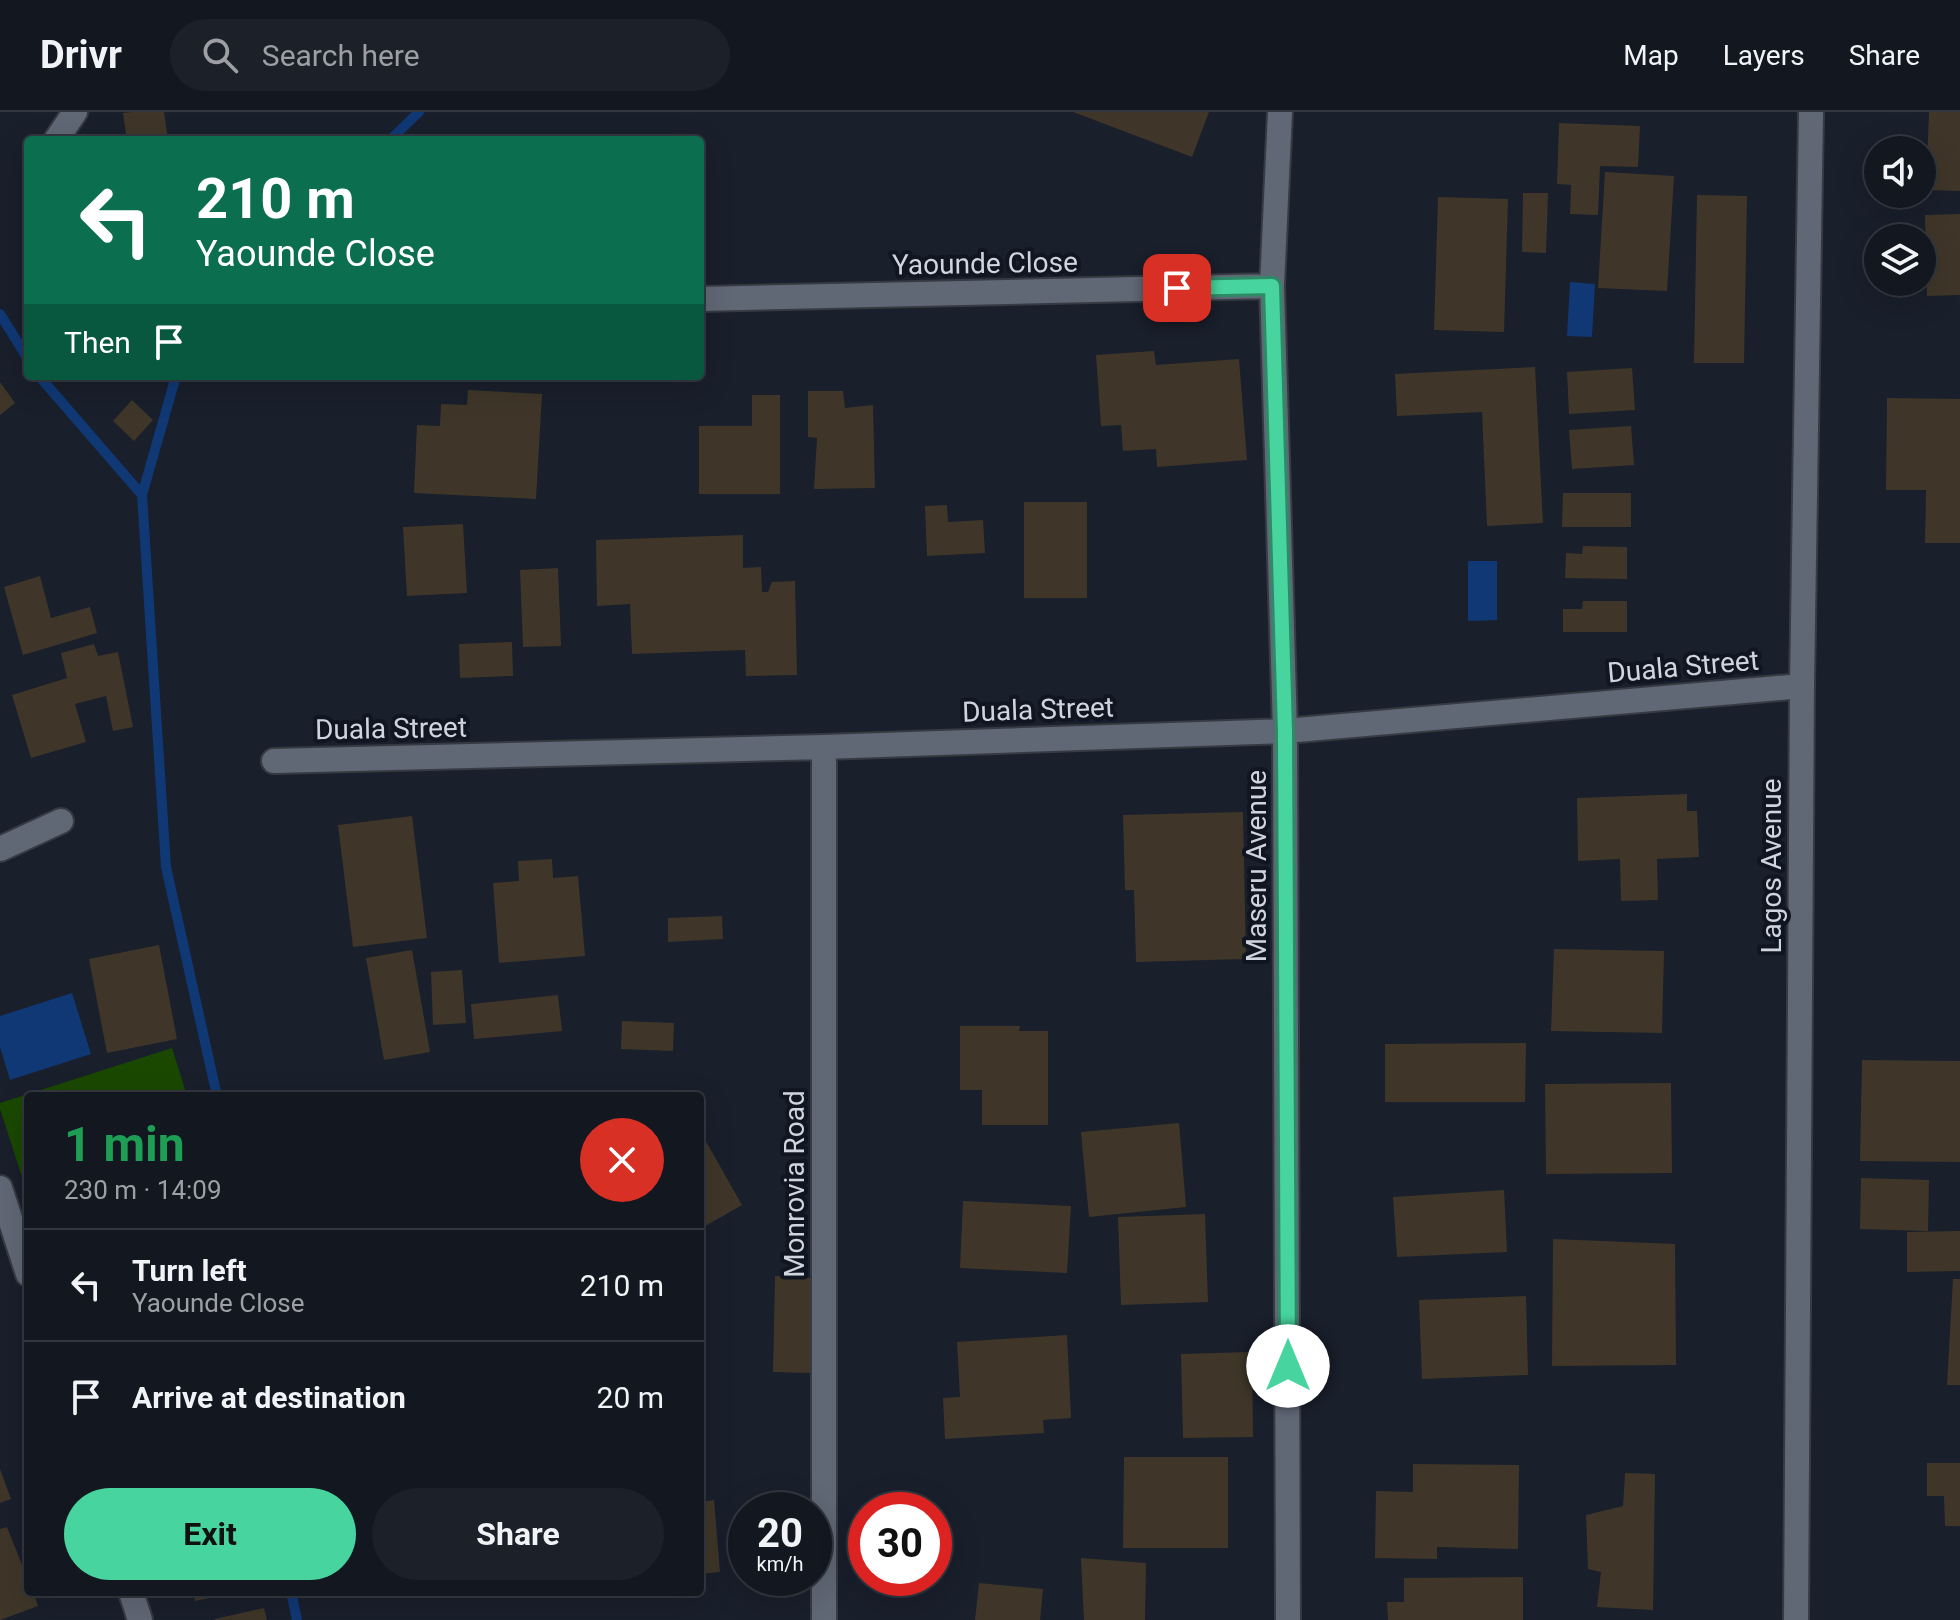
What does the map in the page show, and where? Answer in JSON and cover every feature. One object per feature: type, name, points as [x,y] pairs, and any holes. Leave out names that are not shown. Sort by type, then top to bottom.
[{"type":"street","points":[[59,136],[75,112]]},
{"type":"street","name":"Maseru Avenue","points":[[1280,112],[1272,286],[1285,731],[1288,1620]]},
{"type":"street","name":"Lagos Avenue","points":[[1796,1620],[1802,686],[1811,112]]},
{"type":"street","name":"Yaounde Close","points":[[704,299],[1272,286]]},
{"type":"street","name":"Duala Street","points":[[274,761],[1285,731],[1802,686]]},
{"type":"street","name":"Monrovia Road","points":[[824,747],[824,1620]]},
{"type":"street","points":[[0,849],[61,821]]},
{"type":"street","points":[[0,1188],[24,1262]]},
{"type":"street","points":[[132,1596],[140,1620]]},
{"type":"green space","points":[[172,1048],[186,1092],[34,1092]]},
{"type":"green space","points":[[24,1095],[24,1183],[0,1109],[0,1103]]},
{"type":"water","points":[[1570,282],[1595,284],[1592,337],[1567,336]]},
{"type":"water","points":[[1468,561],[1497,561],[1497,620],[1468,621]]},
{"type":"water","points":[[72,993],[91,1054],[10,1080],[0,1047],[0,1016]]},
{"type":"building","points":[[164,112],[167,136],[126,136],[123,113]]},
{"type":"building","points":[[1073,112],[1209,112],[1192,157]]},
{"type":"building","points":[[1929,112],[1960,112],[1960,191],[1936,190],[1936,136],[1928,136]]},
{"type":"building","points":[[1559,123],[1640,126],[1638,167],[1600,166],[1598,215],[1570,214],[1571,185],[1557,184]]},
{"type":"building","points":[[1605,172],[1674,176],[1667,291],[1598,288]]},
{"type":"building","points":[[1523,193],[1548,193],[1546,253],[1522,252]]},
{"type":"building","points":[[1697,195],[1747,196],[1744,363],[1694,363]]},
{"type":"building","points":[[1438,197],[1508,199],[1504,332],[1434,330]]},
{"type":"building","points":[[1960,214],[1960,295],[1936,296],[1936,224],[1925,224],[1925,215]]},
{"type":"building","points":[[1154,351],[1156,365],[1239,359],[1247,460],[1157,467],[1156,449],[1123,451],[1121,425],[1101,426],[1096,355]]},
{"type":"building","points":[[1535,367],[1543,523],[1487,526],[1482,412],[1397,416],[1395,374]]},
{"type":"building","points":[[1632,368],[1635,410],[1569,414],[1567,372]]},
{"type":"building","points":[[0,382],[15,403],[0,415]]},
{"type":"building","points":[[468,390],[542,394],[536,499],[414,493],[417,425],[440,426],[441,404],[467,405]]},
{"type":"building","points":[[808,391],[843,391],[845,408],[873,405],[875,488],[814,489],[817,438],[808,437]]},
{"type":"building","points":[[752,395],[780,395],[780,494],[699,494],[699,426],[752,426]]},
{"type":"building","points":[[1887,398],[1960,399],[1960,543],[1925,543],[1926,490],[1886,490]]},
{"type":"building","points":[[132,400],[153,420],[134,441],[113,421]]},
{"type":"building","points":[[1631,426],[1634,465],[1572,469],[1569,430]]},
{"type":"building","points":[[1563,493],[1631,493],[1631,527],[1562,527]]},
{"type":"building","points":[[1024,502],[1087,502],[1087,598],[1024,598]]},
{"type":"building","points":[[947,505],[948,522],[983,520],[985,553],[927,556],[925,506]]},
{"type":"building","points":[[463,524],[467,593],[407,596],[403,527]]},
{"type":"building","points":[[743,535],[743,568],[761,567],[762,592],[768,592],[772,582],[795,581],[797,675],[746,676],[745,650],[632,654],[630,604],[597,606],[596,540]]},
{"type":"building","points":[[1583,546],[1627,547],[1627,579],[1565,578],[1566,553],[1582,554]]},
{"type":"building","points":[[558,568],[561,646],[523,647],[520,570]]},
{"type":"building","points":[[40,576],[51,618],[90,607],[97,633],[23,655],[4,587]]},
{"type":"building","points":[[1583,601],[1627,601],[1627,632],[1563,632],[1563,609],[1582,609]]},
{"type":"building","points":[[512,642],[513,676],[460,678],[459,644]]},
{"type":"building","points":[[94,644],[98,656],[118,652],[133,727],[113,731],[106,696],[75,704],[86,742],[31,758],[12,695],[67,678],[61,653]]},
{"type":"building","points":[[1687,794],[1687,811],[1697,811],[1699,857],[1657,859],[1658,900],[1621,901],[1620,859],[1578,861],[1577,798]]},
{"type":"building","points":[[1243,812],[1246,959],[1136,962],[1134,890],[1125,890],[1123,815]]},
{"type":"building","points":[[412,816],[427,938],[353,947],[338,825]]},
{"type":"building","points":[[552,859],[553,878],[578,876],[585,956],[499,963],[493,883],[519,881],[518,861]]},
{"type":"building","points":[[722,916],[723,939],[668,942],[668,918]]},
{"type":"building","points":[[159,945],[177,1039],[107,1053],[89,959]]},
{"type":"building","points":[[1554,949],[1664,951],[1662,1033],[1551,1031]]},
{"type":"building","points":[[412,950],[430,1052],[384,1060],[366,958]]},
{"type":"building","points":[[462,970],[466,1023],[433,1025],[431,972]]},
{"type":"building","points":[[558,995],[562,1031],[474,1039],[471,1004]]},
{"type":"building","points":[[622,1021],[674,1023],[673,1051],[621,1049]]},
{"type":"building","points":[[960,1026],[1020,1026],[1019,1031],[1048,1031],[1048,1125],[982,1125],[982,1090],[960,1090]]},
{"type":"building","points":[[1526,1043],[1525,1102],[1385,1102],[1385,1044]]},
{"type":"building","points":[[1862,1060],[1960,1061],[1960,1162],[1860,1161]]},
{"type":"building","points":[[1671,1083],[1672,1173],[1546,1174],[1545,1084]]},
{"type":"building","points":[[1179,1123],[1186,1207],[1089,1217],[1081,1132]]},
{"type":"building","points":[[704,1138],[742,1205],[704,1227]]},
{"type":"building","points":[[1861,1178],[1929,1180],[1928,1231],[1860,1229]]},
{"type":"building","points":[[1504,1190],[1507,1252],[1397,1257],[1393,1197]]},
{"type":"building","points":[[963,1201],[1071,1206],[1067,1273],[960,1268]]},
{"type":"building","points":[[1205,1214],[1208,1302],[1121,1305],[1118,1217]]},
{"type":"building","points":[[1960,1231],[1960,1271],[1907,1272],[1907,1232]]},
{"type":"building","points":[[1553,1239],[1675,1244],[1676,1365],[1552,1366]]},
{"type":"building","points":[[775,1276],[814,1278],[812,1373],[773,1372]]},
{"type":"building","points":[[1953,1279],[1960,1279],[1960,1385],[1947,1385]]},
{"type":"building","points":[[1526,1296],[1528,1375],[1422,1379],[1419,1300]]},
{"type":"building","points":[[1067,1335],[1071,1418],[1043,1420],[1044,1433],[945,1439],[943,1398],[960,1397],[957,1342]]},
{"type":"building","points":[[1252,1352],[1253,1437],[1183,1438],[1181,1354]]},
{"type":"building","points":[[1124,1457],[1228,1457],[1228,1548],[1123,1548]]},
{"type":"building","points":[[1927,1463],[1960,1463],[1960,1526],[1945,1526],[1944,1496],[1927,1496]]},
{"type":"building","points":[[1413,1464],[1519,1465],[1518,1549],[1437,1547],[1437,1559],[1375,1558],[1376,1491],[1413,1492]]},
{"type":"building","points":[[0,1469],[11,1499],[0,1503]]},
{"type":"building","points":[[1625,1473],[1655,1474],[1653,1610],[1597,1607],[1601,1572],[1588,1569],[1586,1515],[1623,1506]]},
{"type":"building","points":[[714,1500],[720,1572],[704,1574],[704,1501]]},
{"type":"building","points":[[7,1527],[24,1570],[24,1596],[34,1596],[38,1606],[0,1620],[0,1529]]},
{"type":"building","points":[[1081,1558],[1146,1563],[1145,1620],[1084,1620]]},
{"type":"building","points":[[1523,1577],[1523,1620],[1388,1620],[1387,1602],[1404,1602],[1404,1578]]},
{"type":"building","points":[[979,1583],[1043,1589],[1040,1620],[975,1620]]},
{"type":"building","points":[[194,1596],[218,1596],[195,1601]]},
{"type":"building","points":[[264,1608],[267,1620],[215,1620],[215,1619]]},
{"type":"waterway","points":[[394,136],[419,112]]},
{"type":"waterway","points":[[0,314],[24,353]]},
{"type":"waterway","points":[[42,380],[142,495],[166,867],[216,1092]]},
{"type":"waterway","points":[[142,495],[175,380]]},
{"type":"waterway","points":[[292,1596],[297,1620]]},
{"type":"route","points":[[1177,288],[1272,286],[1285,731],[1288,1366]]}]
